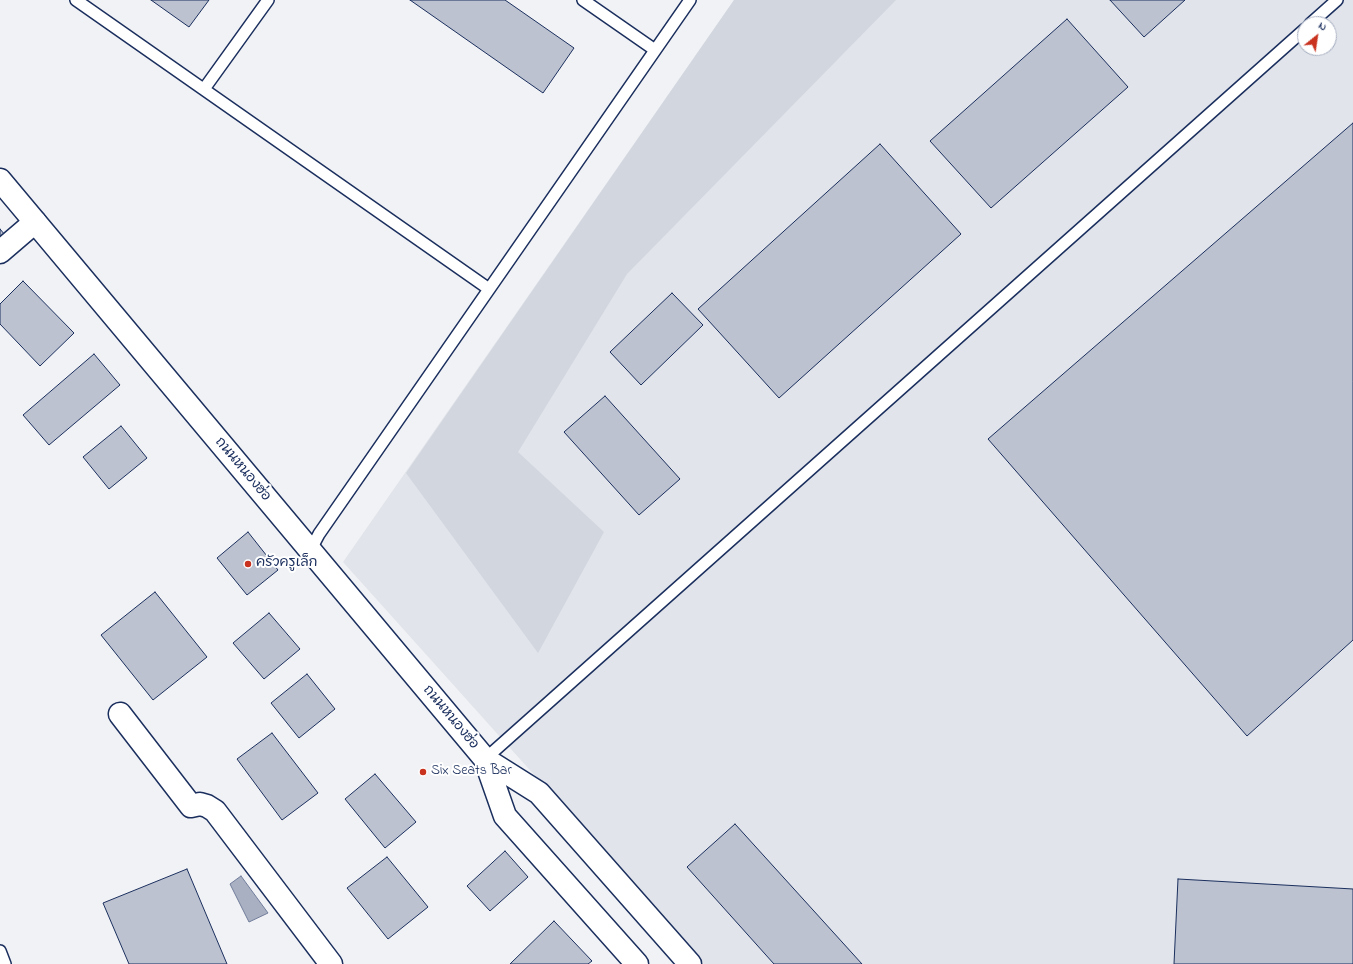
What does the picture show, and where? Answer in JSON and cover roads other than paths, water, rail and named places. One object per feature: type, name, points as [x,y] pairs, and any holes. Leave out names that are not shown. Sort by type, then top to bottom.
[{"type":"street","name":"ถนนหนองฮ่อ","points":[[0,180],[485,759],[539,793],[690,964]]},
{"type":"street","points":[[0,252],[35,222]]},
{"type":"street","points":[[120,714],[191,806],[200,804],[207,806],[215,812],[331,964]]},
{"type":"street","name":"ถนนหนองฮ่อ","points":[[485,759],[505,816],[637,964]]},
{"type":"lane","points":[[76,0],[489,289]]},
{"type":"lane","points":[[204,90],[268,0]]},
{"type":"lane","points":[[583,0],[655,50]]},
{"type":"lane","points":[[310,551],[319,534],[690,0]]},
{"type":"lane","points":[[1319,16],[1337,0]]},
{"type":"lane","points":[[485,759],[1297,36]]},
{"type":"lane","points":[[0,951],[5,964]]},
{"type":"water","points":[[241,876],[268,913],[249,922],[230,884]]},
{"type":"place","name":"ครัวครูเล็ก","points":[[248,564]]},
{"type":"place","name":"Six Seats Bar","points":[[423,772]]}]
